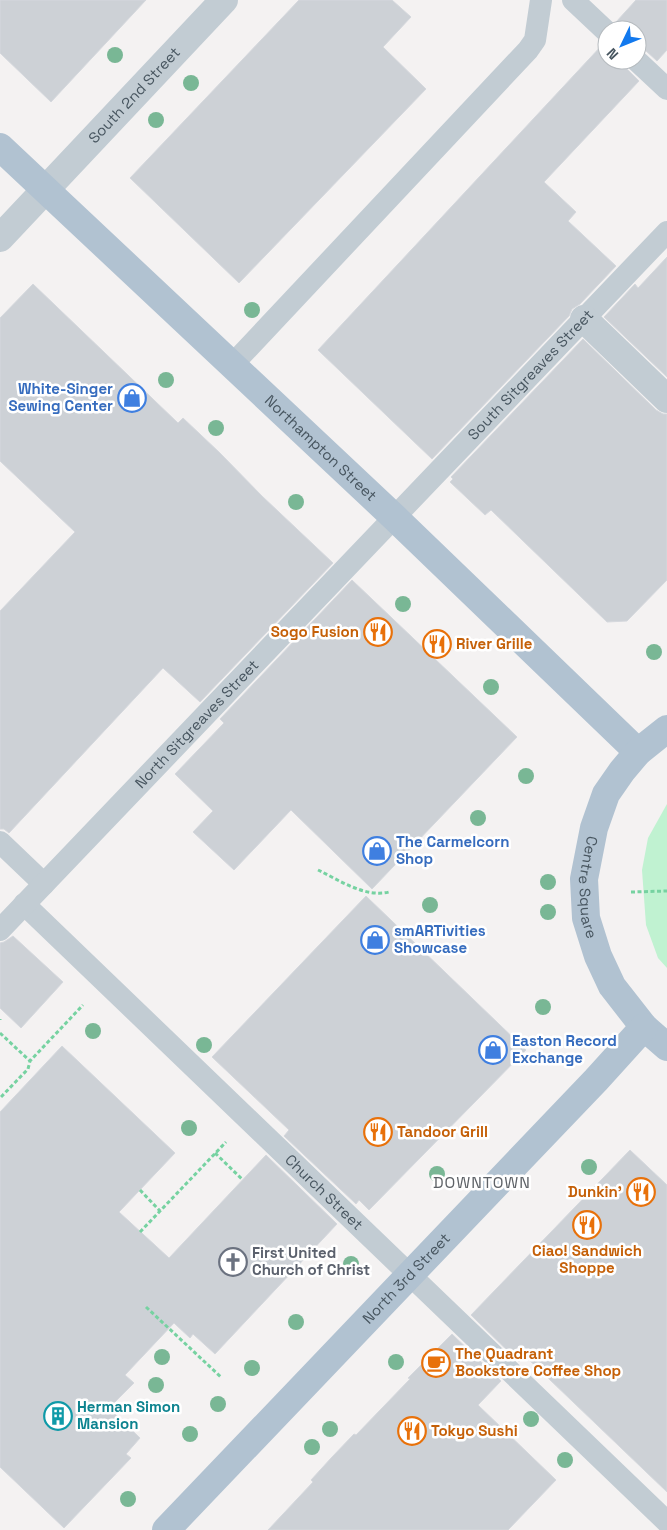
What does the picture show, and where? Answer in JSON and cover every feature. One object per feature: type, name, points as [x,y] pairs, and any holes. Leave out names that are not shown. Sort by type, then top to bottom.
[{"type":"main road","name":"Northampton Street","points":[[0,147],[394,518],[638,752]]},
{"type":"main road","name":"Centre Square","points":[[667,729],[638,752],[606,794],[594,828],[584,879],[586,918],[598,956],[612,986],[644,1027],[667,1047]]},
{"type":"main road","name":"North 3rd Street","points":[[166,1530],[596,1080],[644,1027]]},
{"type":"street","name":"South 2nd Street","points":[[0,238],[224,0]]},
{"type":"street","points":[[584,319],[667,399]]},
{"type":"lane","points":[[232,365],[528,50],[535,40],[541,0]]},
{"type":"lane","points":[[573,0],[597,23]]},
{"type":"lane","points":[[647,70],[667,89]]},
{"type":"lane","name":"South Sitgreaves Street","points":[[394,518],[667,232]]},
{"type":"lane","name":"North Sitgreaves Street","points":[[0,930],[394,518]]},
{"type":"lane","points":[[0,842],[44,884]]},
{"type":"lane","name":"Church Street","points":[[24,904],[667,1522]]},
{"type":"path","points":[[318,870],[370,893],[381,894],[389,892]]},
{"type":"path","points":[[631,892],[667,891]]},
{"type":"path","points":[[1,1097],[28,1068],[30,1061],[84,1004]]},
{"type":"path","points":[[0,1033],[30,1061]]},
{"type":"path","points":[[140,1232],[227,1140]]},
{"type":"path","points":[[215,1154],[243,1180]]},
{"type":"path","points":[[140,1190],[160,1211]]},
{"type":"path","points":[[146,1307],[222,1378]]},
{"type":"green space","points":[[667,804],[667,968],[658,958],[646,925],[642,870],[648,838]]},
{"type":"building","points":[[0,0],[146,0],[51,102],[0,53]]},
{"type":"building","points":[[299,0],[392,0],[411,17],[383,47],[426,89],[239,283],[130,178]]},
{"type":"building","points":[[636,0],[667,0],[667,50],[657,61],[647,52],[647,20],[618,20]]},
{"type":"building","points":[[597,50],[597,70],[628,70],[639,81],[544,182],[576,212],[568,221],[616,266],[580,304],[572,309],[569,316],[432,459],[318,350]]},
{"type":"building","points":[[667,257],[667,377],[604,317],[635,284],[638,288]]},
{"type":"building","points":[[33,284],[178,423],[183,418],[333,563],[200,702],[163,668],[9,833],[4,829],[0,829],[0,611],[75,532],[0,461],[0,318]]},
{"type":"building","points":[[583,339],[656,410],[667,414],[667,580],[627,621],[607,622],[491,510],[485,515],[450,482],[453,479],[451,477]]},
{"type":"building","points":[[352,580],[517,737],[372,889],[291,810],[234,870],[193,832],[213,811],[175,774],[224,723],[220,719]]},
{"type":"building","points":[[366,896],[526,1050],[369,1210],[359,1200],[356,1204],[284,1136],[289,1130],[212,1057]]},
{"type":"building","points":[[13,936],[63,982],[21,1028],[0,1008],[0,943]]},
{"type":"building","points":[[62,1046],[175,1153],[119,1212],[169,1258],[266,1155],[337,1224],[215,1354],[193,1334],[190,1338],[174,1323],[125,1375],[134,1383],[109,1408],[140,1438],[126,1454],[131,1458],[64,1528],[0,1467],[0,1112]]},
{"type":"building","points":[[630,1150],[667,1185],[667,1492],[525,1356],[519,1362],[471,1315]]},
{"type":"building","points":[[452,1334],[501,1381],[478,1405],[556,1480],[508,1530],[268,1530],[313,1482],[311,1480],[332,1457],[354,1434],[356,1435],[410,1379],[408,1378]]},
{"type":"place","name":"White-Singer Sewing Center","points":[[132,398]]},
{"type":"place","name":"Sogo Fusion","points":[[378,632]]},
{"type":"place","name":"River Grille","points":[[437,644]]},
{"type":"place","name":"The Carmelcorn Shop","points":[[377,851]]},
{"type":"place","name":"smARTivities Showcase","points":[[375,940]]},
{"type":"place","name":"Easton Record Exchange","points":[[493,1050]]},
{"type":"place","name":"Tandoor Grill","points":[[378,1132]]},
{"type":"place","name":"Dunkin'","points":[[641,1192]]},
{"type":"place","name":"Ciao! Sandwich Shoppe","points":[[587,1225]]},
{"type":"place","name":"First United Church of Christ","points":[[233,1262]]},
{"type":"place","name":"The Quadrant Bookstore Coffee Shop","points":[[436,1363]]},
{"type":"place","name":"Herman Simon Mansion","points":[[58,1416]]},
{"type":"place","name":"Tokyo Sushi","points":[[412,1431]]},
{"type":"district","name":"DOWNTOWN","points":[[482,1182]]}]
